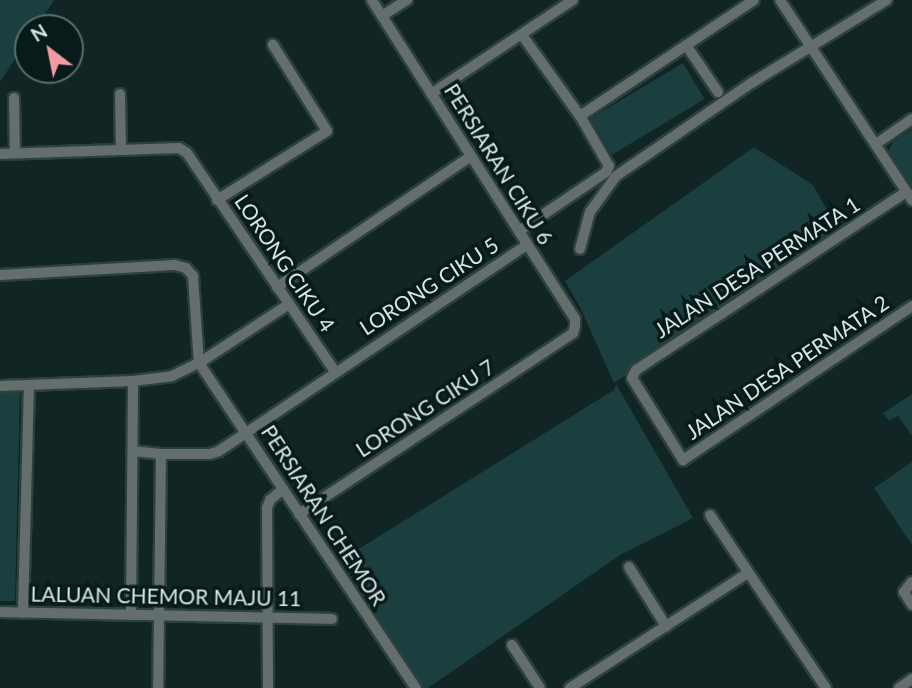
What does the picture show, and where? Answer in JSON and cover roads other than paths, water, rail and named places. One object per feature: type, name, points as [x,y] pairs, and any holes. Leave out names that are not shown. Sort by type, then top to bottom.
[{"type":"street","name":"PERSIARAN CIKU 6","points":[[372,0],[575,319],[573,333]]},
{"type":"street","points":[[382,16],[407,0]]},
{"type":"street","points":[[431,93],[573,0]]},
{"type":"street","points":[[580,116],[754,0]]},
{"type":"street","points":[[780,0],[813,46],[909,196]]},
{"type":"street","points":[[580,249],[590,212],[616,176],[753,82],[886,0]]},
{"type":"street","points":[[519,231],[606,172],[609,166],[580,116],[522,35]]},
{"type":"street","name":"LORONG CIKU 4","points":[[273,45],[327,131],[217,200],[335,372]]},
{"type":"street","points":[[686,45],[718,92]]},
{"type":"street","points":[[120,94],[121,150]]},
{"type":"street","points":[[14,98],[15,153]]},
{"type":"street","points":[[876,144],[912,119]]},
{"type":"street","points":[[0,154],[179,148],[187,153],[217,200]]},
{"type":"street","points":[[276,286],[471,156]]},
{"type":"street","name":"JALAN DESA PERMATA 1","points":[[683,460],[632,378],[636,370],[909,196]]},
{"type":"street","name":"LORONG CIKU 5","points":[[134,451],[210,454],[527,245]]},
{"type":"street","points":[[0,275],[175,265],[186,268],[193,276],[199,363]]},
{"type":"street","points":[[0,386],[161,379],[199,363],[289,304]]},
{"type":"street","name":"JALAN DESA PERMATA 2","points":[[683,460],[912,306]]},
{"type":"street","name":"LORONG CIKU 7","points":[[299,514],[573,333]]},
{"type":"street","name":"PERSIARAN CHEMOR","points":[[199,363],[247,431],[299,514],[416,688]]},
{"type":"street","points":[[131,615],[133,381]]},
{"type":"street","points":[[23,612],[29,386]]},
{"type":"street","points":[[158,688],[161,454]]},
{"type":"street","points":[[268,688],[267,508],[270,500],[283,489]]},
{"type":"street","points":[[710,515],[826,688]]},
{"type":"street","points":[[629,567],[666,625]]},
{"type":"street","points":[[570,688],[748,573]]},
{"type":"street","points":[[912,582],[904,592],[912,605]]},
{"type":"street","name":"LALUAN CHEMOR MAJU 11","points":[[0,612],[332,619]]},
{"type":"street","points":[[512,645],[540,688]]},
{"type":"street","points":[[899,688],[912,679]]}]
